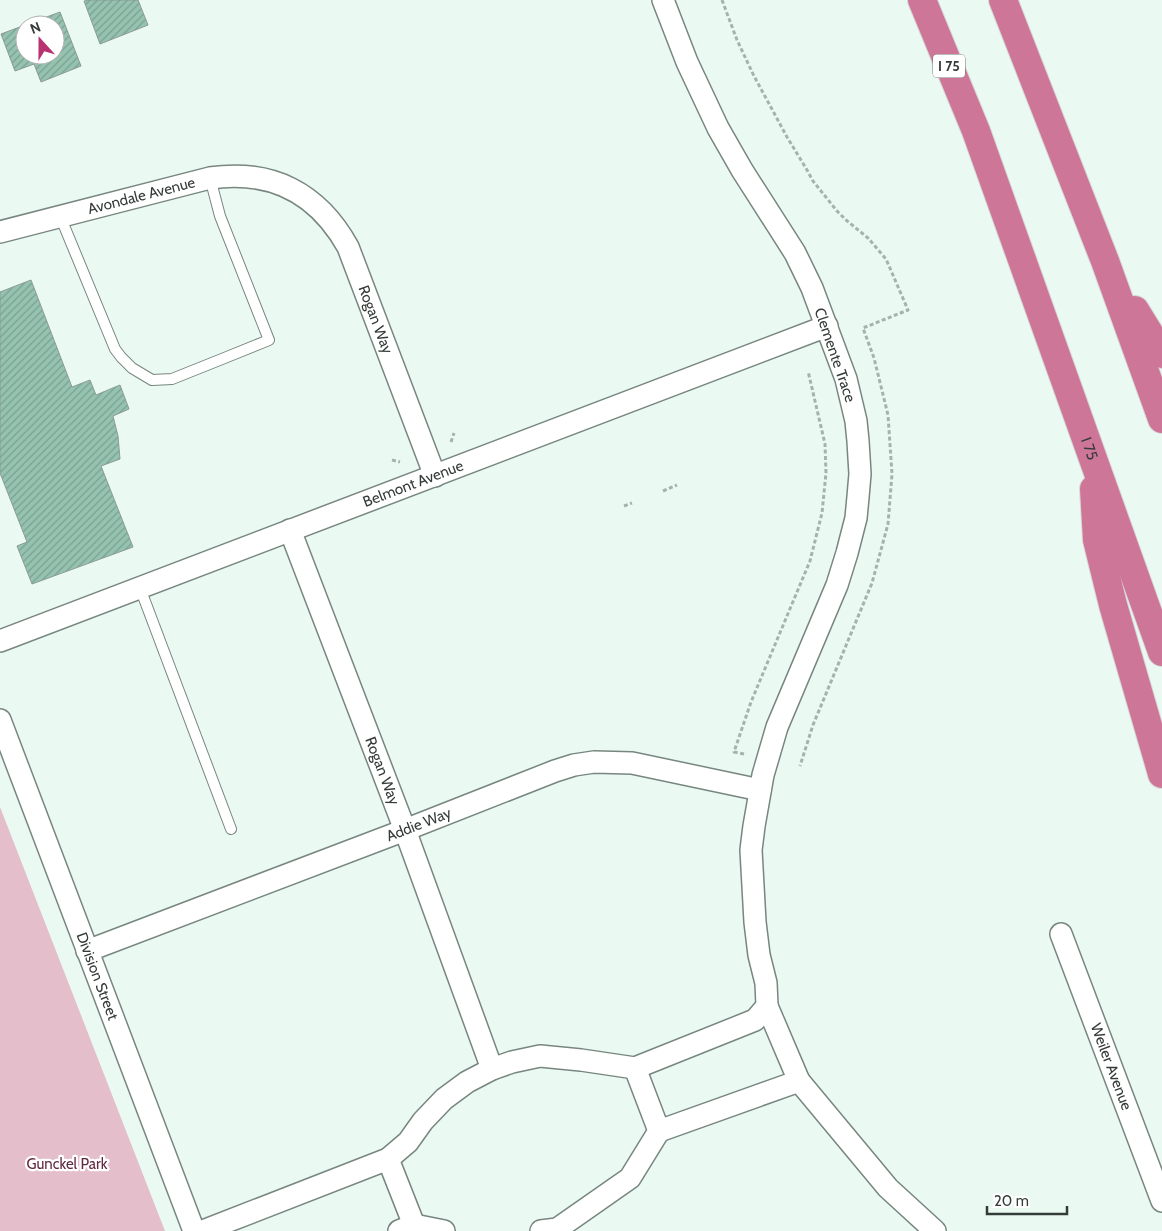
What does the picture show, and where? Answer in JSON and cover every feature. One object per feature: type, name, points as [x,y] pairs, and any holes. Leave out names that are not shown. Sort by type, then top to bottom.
[{"type":"highway","name":"I 75","points":[[922,0],[976,131],[1162,652]]},
{"type":"highway","points":[[1003,0],[1105,260],[1162,419]]},
{"type":"highway","points":[[1105,260],[1162,354]]},
{"type":"highway","points":[[1092,458],[1098,540],[1113,605],[1162,774]]},
{"type":"street","name":"Clemente Trace","points":[[663,0],[684,56],[708,108],[742,170],[795,253],[812,288],[846,379],[856,420],[860,474],[856,518],[837,585],[782,714],[760,790],[751,850],[755,922],[759,955],[766,983],[768,1006],[799,1081],[888,1188],[936,1231]]},
{"type":"street","name":"Avondale Avenue","points":[[0,232],[226,175],[265,179],[285,185]]},
{"type":"street","name":"Rogan Way","points":[[285,185],[311,201],[321,210],[348,247],[435,476]]},
{"type":"street","name":"Belmont Avenue","points":[[0,641],[827,326]]},
{"type":"street","name":"Rogan Way","points":[[290,530],[405,830],[492,1068]]},
{"type":"street","name":"Division Street","points":[[0,720],[194,1231]]},
{"type":"street","name":"Addie Way","points":[[87,951],[574,765],[594,762],[632,763],[760,790]]},
{"type":"street","name":"Weiler Avenue","points":[[1061,934],[1162,1201]]},
{"type":"street","points":[[203,1231],[388,1159],[408,1142],[423,1121],[444,1099],[466,1082],[492,1068],[540,1056],[635,1068],[755,1020],[768,1006]]},
{"type":"street","points":[[635,1068],[659,1131]]},
{"type":"street","points":[[552,1230],[630,1178],[659,1131],[799,1081]]},
{"type":"street","points":[[388,1159],[406,1228],[444,1231]]},
{"type":"lane","points":[[60,216],[115,349],[132,368],[152,380],[172,379],[269,340],[220,216],[210,178]]},
{"type":"lane","points":[[140,588],[231,828]]},
{"type":"path","points":[[722,0],[737,40],[754,76],[813,181],[837,211],[868,238],[886,259],[908,310],[863,328],[871,350]]},
{"type":"path","points":[[734,752],[751,702],[810,561],[822,513],[826,473],[825,444],[808,371]]},
{"type":"path","points":[[451,443],[454,433]]},
{"type":"path","points":[[392,460],[401,462]]},
{"type":"path","points":[[663,491],[677,485]]},
{"type":"path","points":[[624,506],[632,503]]},
{"type":"green space","name":"Gunckel Park","points":[[0,807],[165,1231],[0,1231]]},
{"type":"building","points":[[138,0],[148,25],[100,44],[84,1]]},
{"type":"building","points":[[65,25],[81,66],[41,82],[34,65],[65,65]]},
{"type":"building","points":[[15,29],[15,65],[31,65],[15,71],[1,34]]},
{"type":"building","points":[[31,280],[72,387],[90,380],[96,395],[120,385],[129,409],[113,416],[118,436],[120,459],[101,466],[133,547],[32,584],[17,546],[27,542],[0,473],[0,292]]}]
